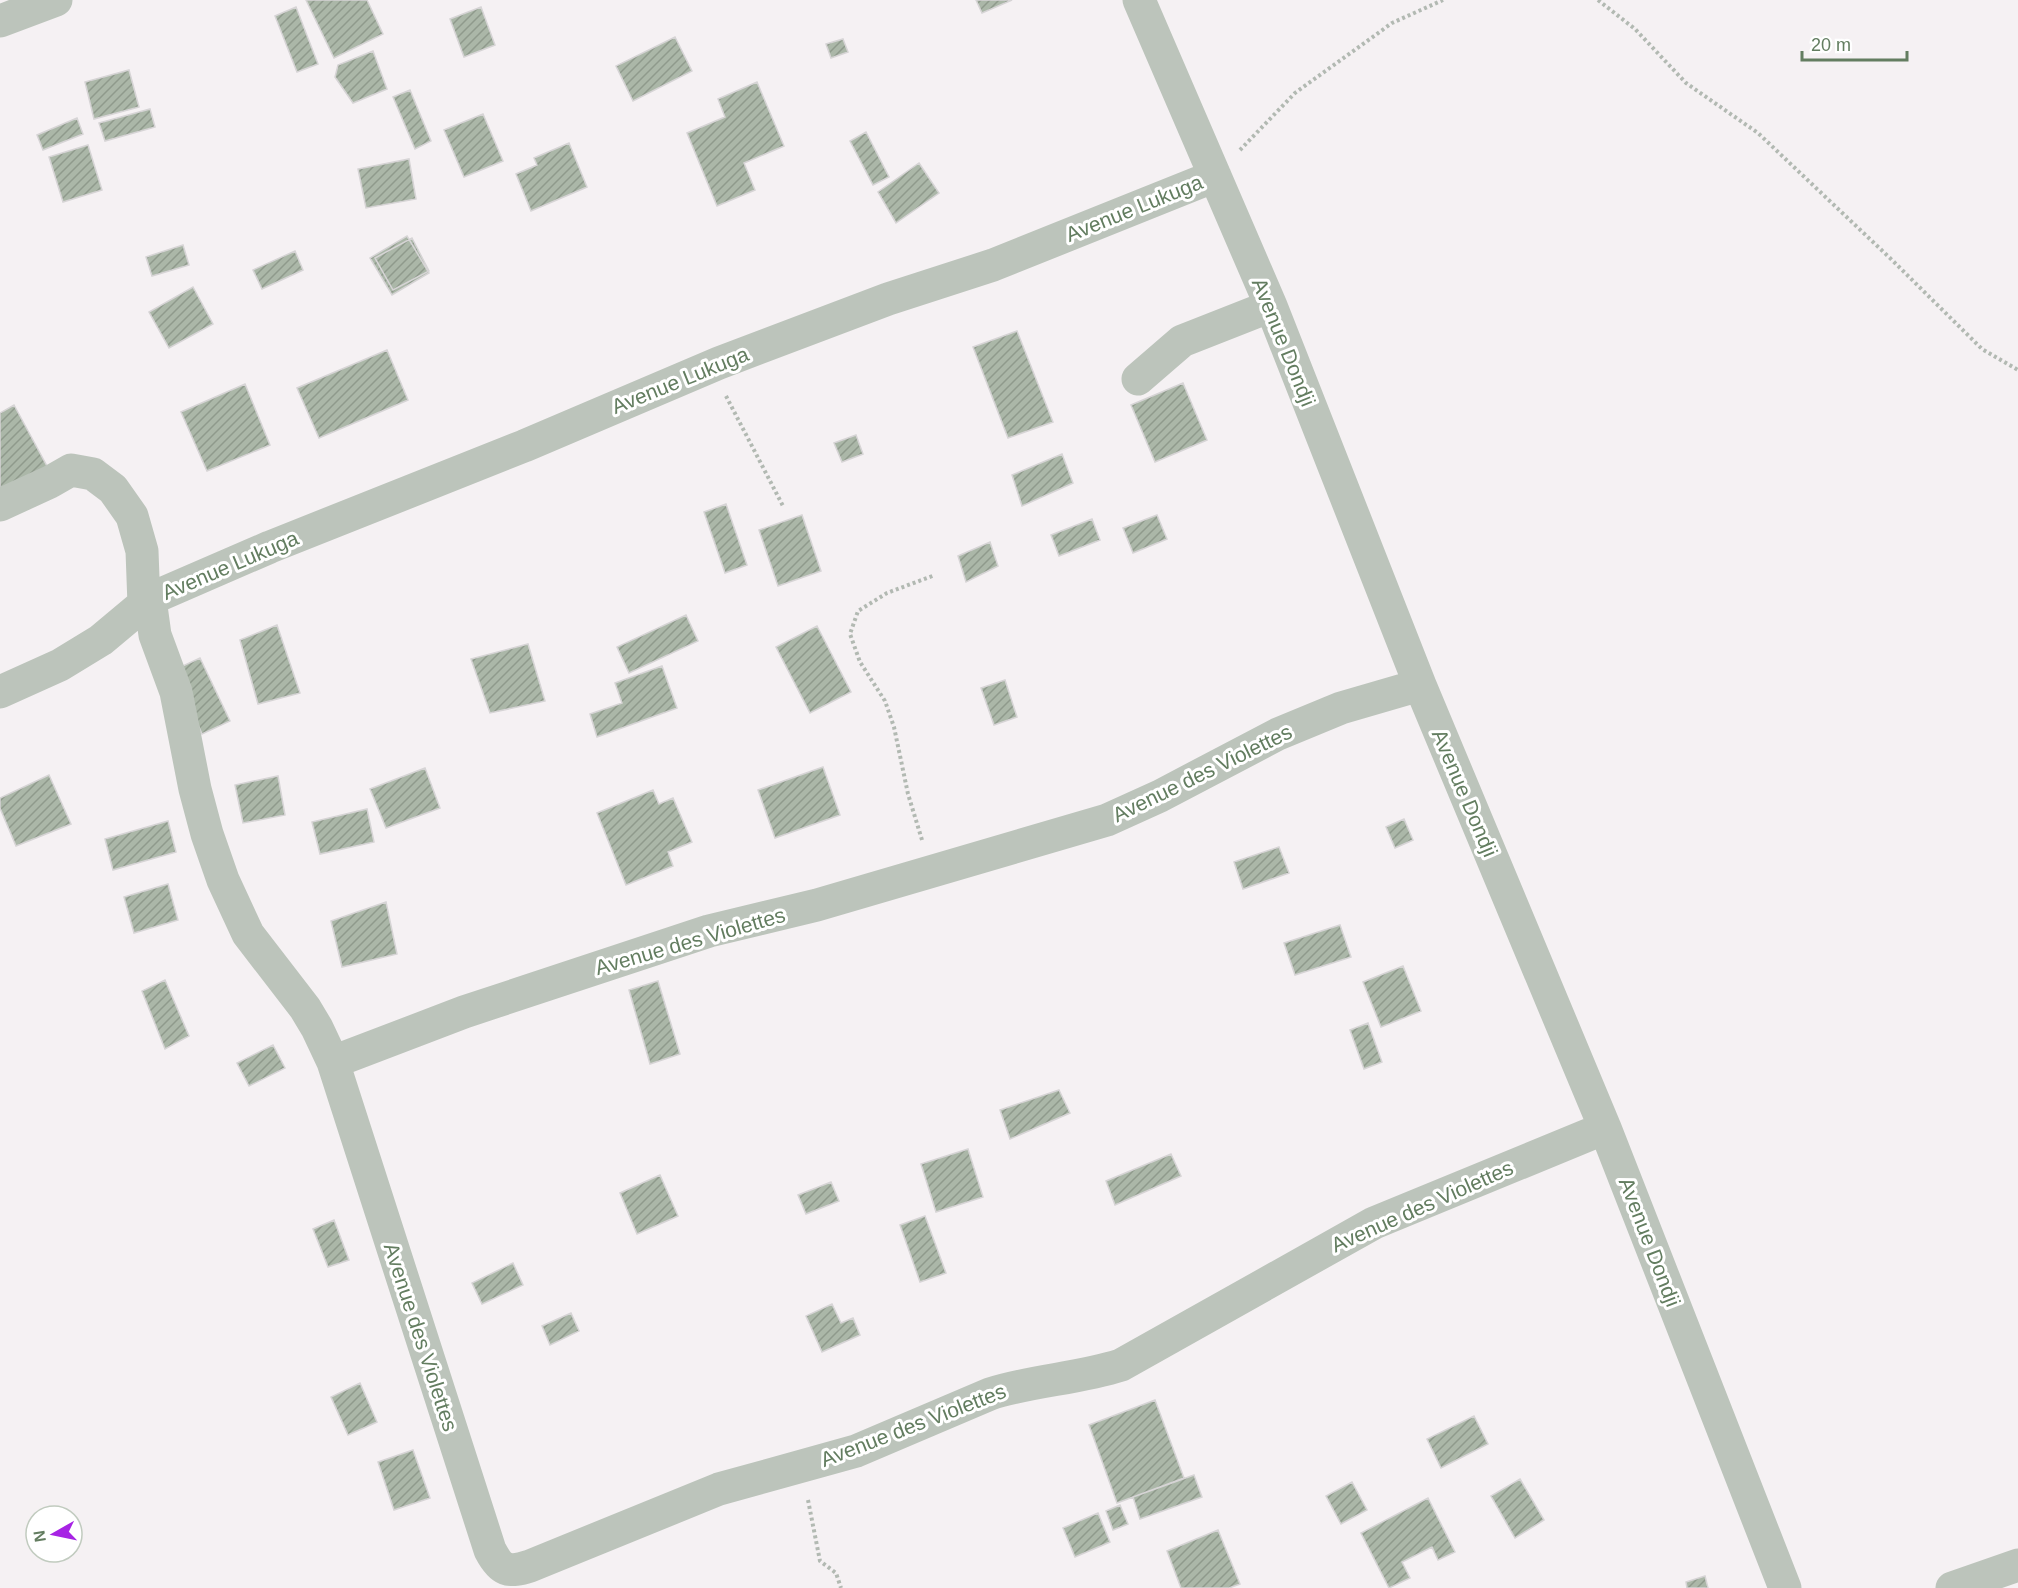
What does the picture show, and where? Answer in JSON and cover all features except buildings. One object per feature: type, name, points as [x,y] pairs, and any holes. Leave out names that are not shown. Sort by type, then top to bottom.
[{"type":"street","points":[[0,21],[56,0]]},
{"type":"street","name":"Avenue Dondji","points":[[1139,0],[1271,306],[1420,685],[1605,1128],[1785,1588]]},
{"type":"street","name":"Avenue Lukuga","points":[[0,692],[60,665],[101,640],[147,602],[270,547],[513,450],[719,363],[888,299],[993,265],[1215,176]]},
{"type":"street","points":[[1138,379],[1182,341],[1271,306]]},
{"type":"street","points":[[0,505],[71,470],[93,474],[113,489],[132,516],[142,551],[147,602],[155,635],[178,703],[195,789],[223,880],[248,934],[305,1008],[333,1062]]},
{"type":"street","name":"Avenue des Violettes","points":[[1420,685],[1341,708],[1278,734],[1160,796],[1107,820],[817,905],[675,941],[464,1012],[333,1062],[490,1550],[498,1564],[507,1569],[515,1579],[530,1566],[719,1489],[855,1451],[969,1401],[1011,1387],[1101,1372],[1121,1365],[1374,1223],[1605,1128]]},
{"type":"street","points":[[1952,1588],[1986,1583],[2018,1564]]},
{"type":"path","points":[[1215,176],[1295,93],[1392,23],[1443,0]]},
{"type":"path","points":[[1598,0],[1635,29],[1686,83],[1758,133],[1982,349],[2018,370]]},
{"type":"path","points":[[719,363],[726,398],[783,506]]},
{"type":"path","points":[[931,872],[908,794],[894,727],[885,701],[860,662],[850,634],[858,611],[887,593],[935,575]]},
{"type":"path","points":[[800,1467],[811,1510],[820,1561],[836,1573],[841,1588]]}]
